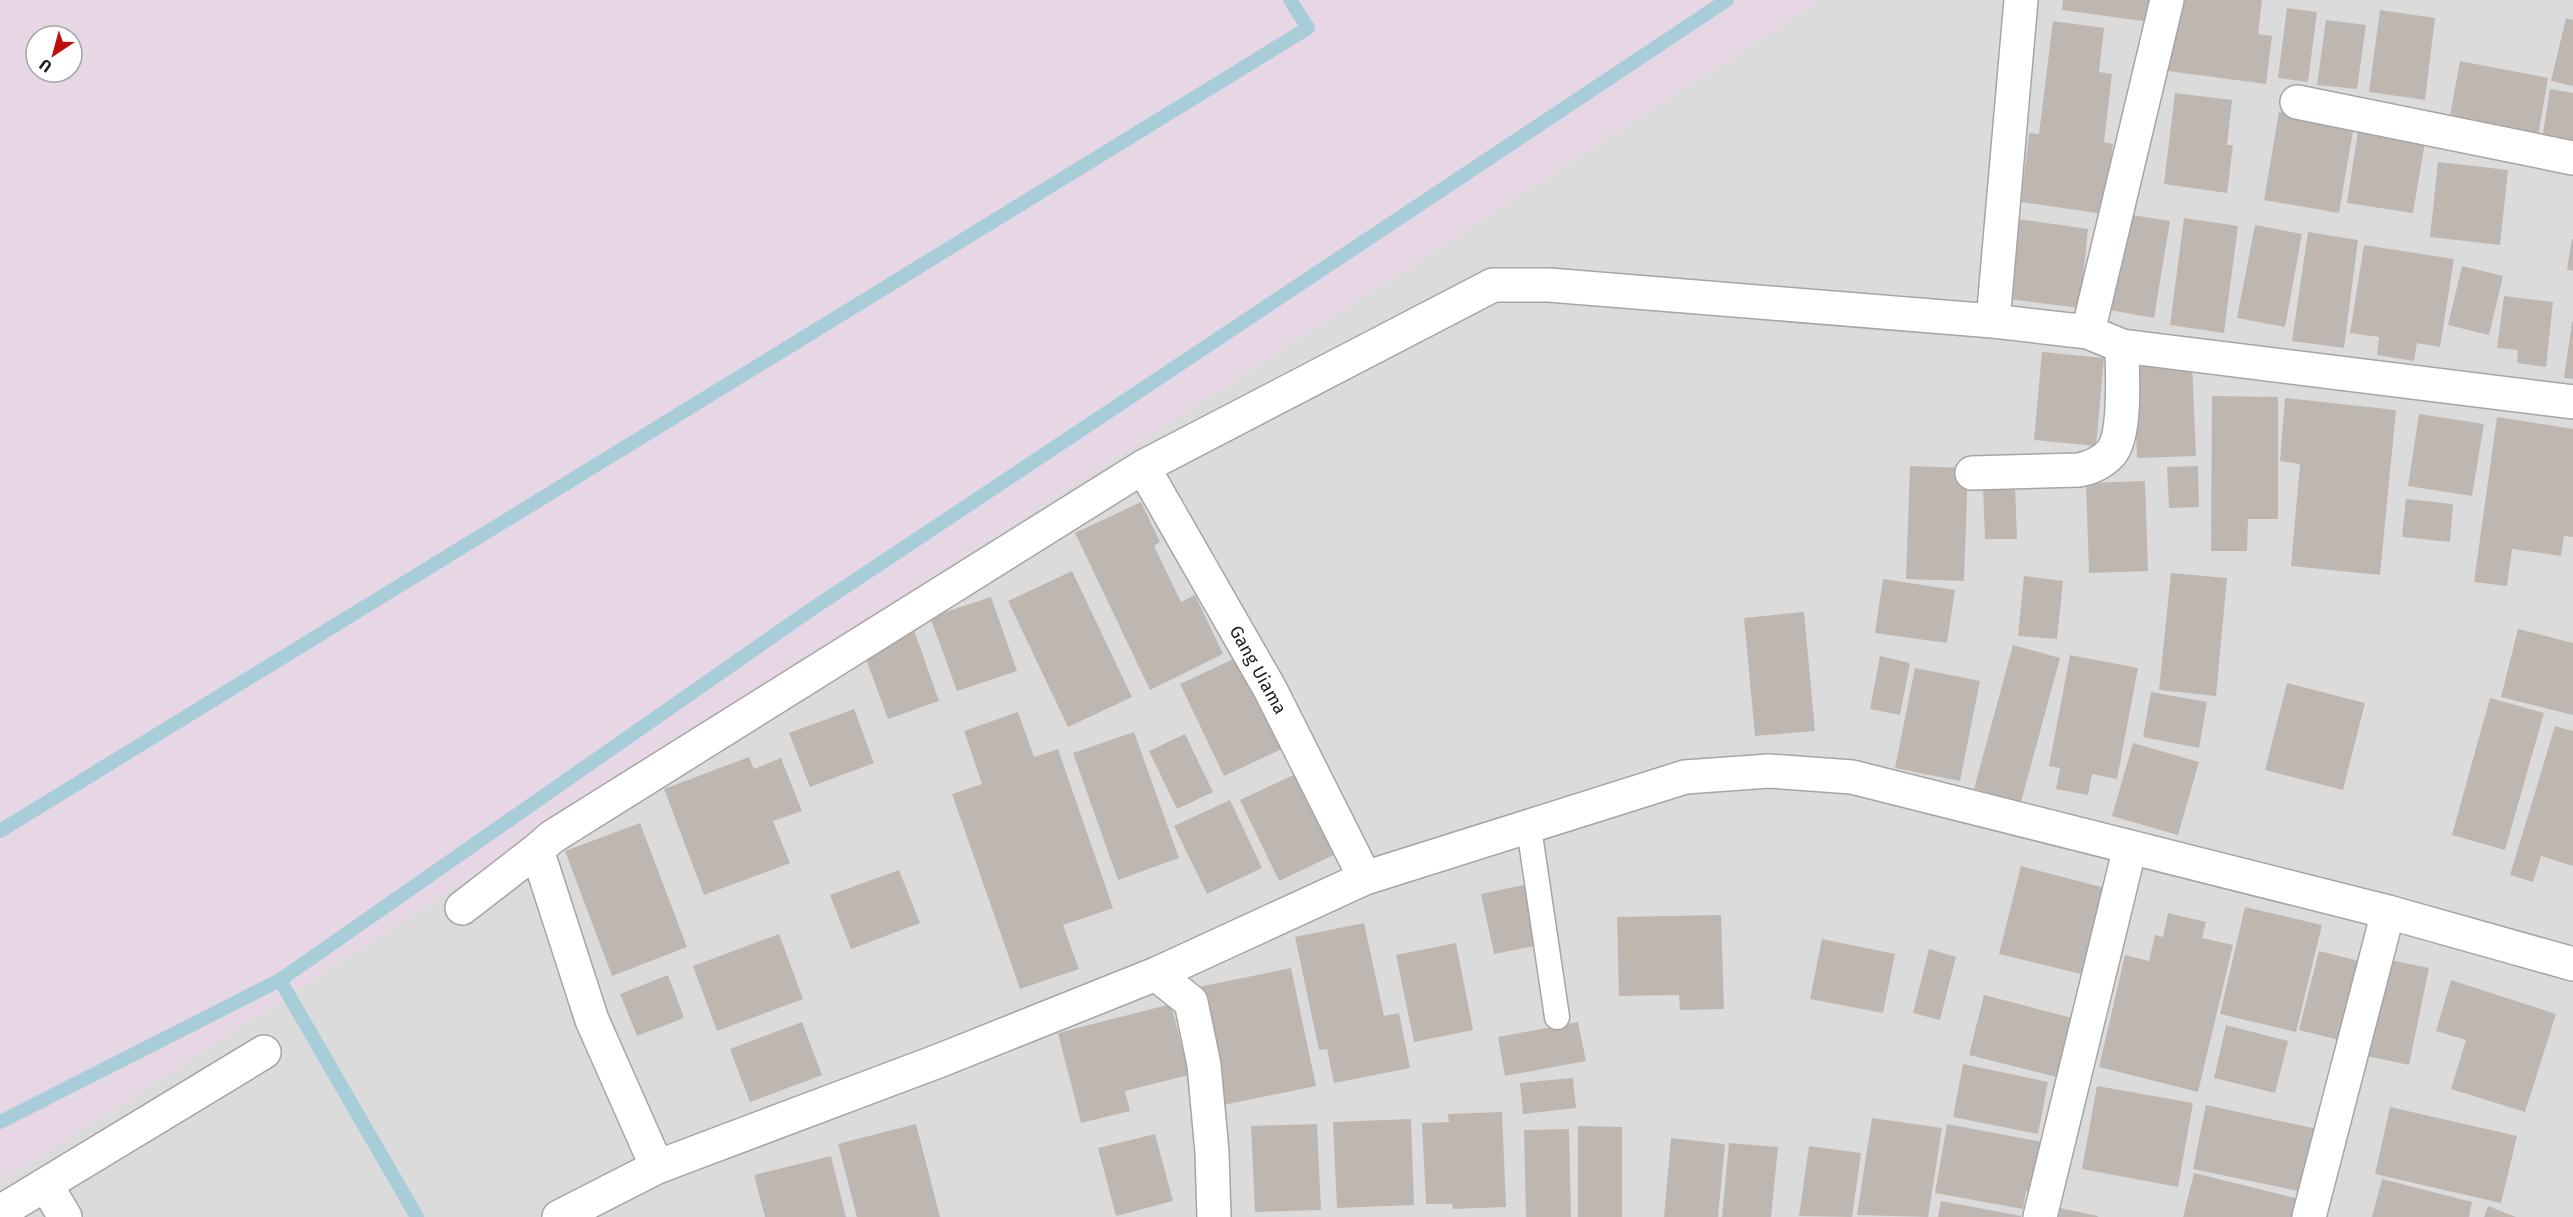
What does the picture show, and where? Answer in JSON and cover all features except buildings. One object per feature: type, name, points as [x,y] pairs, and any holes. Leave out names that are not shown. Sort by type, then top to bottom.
[{"type":"street","points":[[1993,321],[2021,0]]},
{"type":"street","points":[[2088,332],[2167,0]]},
{"type":"street","points":[[2297,102],[2573,158]]},
{"type":"street","points":[[462,908],[562,831],[1143,467],[1493,285],[1549,285],[1993,321],[2088,332],[2122,346],[2573,402]]},
{"type":"street","points":[[1972,473],[2079,470],[2096,466],[2113,451],[2120,432],[2122,346]]},
{"type":"street","name":"Gang Uiama","points":[[1143,467],[1270,689],[1365,878]]},
{"type":"street","points":[[560,1217],[657,1167],[941,1060],[1156,974],[1365,878],[1686,777],[1769,771],[1852,777],[2388,912],[2573,964]]},
{"type":"street","points":[[2040,1217],[2130,847]]},
{"type":"street","points":[[537,850],[592,1020],[657,1167]]},
{"type":"street","points":[[2309,1217],[2388,912]]},
{"type":"street","points":[[1156,974],[1191,1002],[1204,1065],[1212,1152],[1214,1217]]},
{"type":"street","points":[[0,1212],[264,1052]]},
{"type":"street","points":[[46,1185],[65,1217]]},
{"type":"lane","points":[[1529,828],[1557,1017]]},
{"type":"shaded area","points":[[0,0],[1820,0],[0,1183]]},
{"type":"shaded area","points":[[1820,0],[2573,0],[2573,1217],[0,1217],[0,1183]]},
{"type":"waterway","points":[[0,831],[1308,28],[1290,0]]},
{"type":"waterway","points":[[0,1122],[280,980],[809,611],[1727,0]]},
{"type":"waterway","points":[[280,980],[417,1217]]}]
